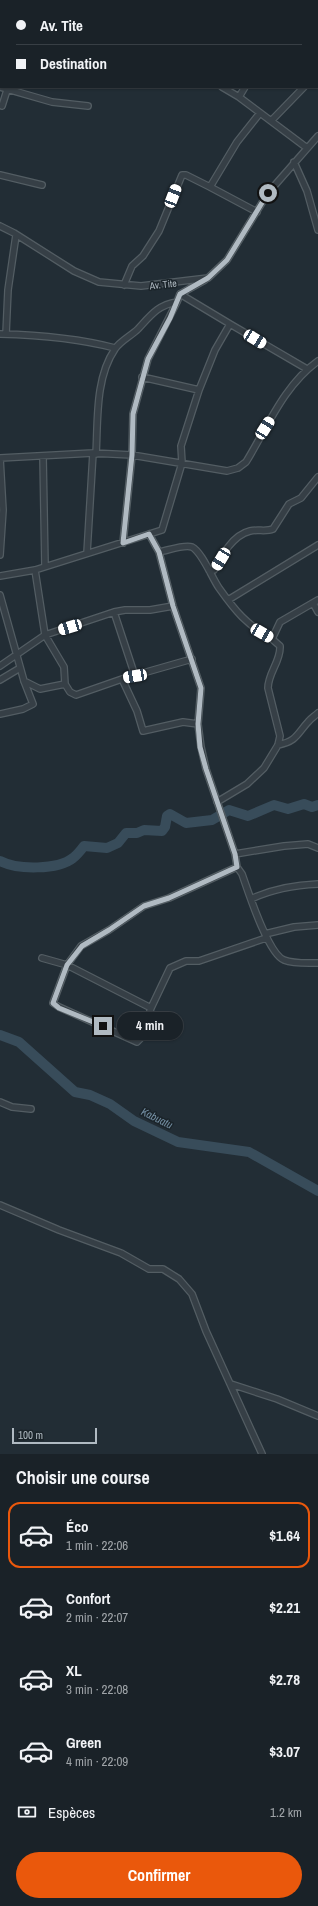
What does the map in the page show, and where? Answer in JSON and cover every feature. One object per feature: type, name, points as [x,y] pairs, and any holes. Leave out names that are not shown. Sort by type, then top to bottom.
[{"type":"street","points":[[2,106],[7,88],[52,102],[88,106]]},
{"type":"street","points":[[224,88],[239,97],[307,148]]},
{"type":"street","points":[[239,97],[244,88]]},
{"type":"street","points":[[271,121],[303,88]]},
{"type":"street","points":[[210,187],[237,142],[260,113]]},
{"type":"street","points":[[123,543],[132,455],[133,414],[148,359],[180,294],[208,278],[227,260],[268,193],[318,136]]},
{"type":"street","points":[[294,162],[307,191],[318,230]]},
{"type":"street","points":[[0,175],[42,185]]},
{"type":"street","points":[[124,285],[132,266],[143,256],[159,231],[182,175],[186,175],[257,212]]},
{"type":"street","name":"Av. Tite","points":[[0,226],[74,271],[99,282],[141,286],[208,278]]},
{"type":"street","points":[[16,235],[3,334],[61,337],[89,341],[115,348]]},
{"type":"street","points":[[180,294],[306,369]]},
{"type":"street","points":[[87,553],[101,384],[115,348],[135,332],[164,304],[177,302]]},
{"type":"street","points":[[0,576],[35,570],[149,534],[160,532],[182,463],[181,446],[199,390],[215,350],[230,324]]},
{"type":"street","points":[[0,555],[3,510],[0,458],[94,454],[132,455],[227,471],[238,468],[246,462],[282,402],[306,369],[318,361]]},
{"type":"street","points":[[142,377],[199,390]]},
{"type":"street","points":[[43,456],[45,566]]},
{"type":"street","points":[[209,570],[214,570],[226,549],[245,533],[251,530],[273,529],[289,504],[301,498],[318,477]]},
{"type":"street","points":[[149,534],[159,552],[173,606],[201,688],[198,724],[206,769],[235,854],[237,867],[242,874],[266,936],[278,955],[284,960],[318,963]]},
{"type":"street","points":[[228,600],[318,545]]},
{"type":"street","points":[[159,552],[189,546],[193,547],[199,553],[228,600],[252,627],[272,639],[280,646],[280,654],[268,680],[268,688],[280,736],[278,745],[264,768],[247,784],[218,802]]},
{"type":"street","points":[[35,570],[44,634],[64,667],[65,684],[70,692],[76,695],[122,679],[192,659]]},
{"type":"street","points":[[0,595],[8,628],[18,654],[20,668],[32,705],[1,714],[0,707]]},
{"type":"street","points":[[272,639],[280,622],[316,602],[318,612]]},
{"type":"street","points":[[0,666],[44,634],[114,612],[125,610],[150,610],[173,606]]},
{"type":"street","points":[[114,612],[135,676]]},
{"type":"street","points":[[0,680],[20,668]]},
{"type":"street","points":[[122,679],[137,711],[143,731],[183,722],[198,724]]},
{"type":"street","points":[[24,681],[40,689],[65,684]]},
{"type":"street","points":[[278,745],[295,739],[307,722],[318,713]]},
{"type":"street","points":[[235,854],[240,852],[308,844],[318,848]]},
{"type":"street","points":[[237,867],[169,898],[144,906],[82,946],[67,965],[54,1002],[55,1006],[137,1042],[142,1037],[151,1008],[170,968],[186,961],[199,961],[294,927],[318,925]]},
{"type":"street","points":[[251,899],[266,892],[300,885],[318,884]]},
{"type":"street","points":[[42,958],[67,965],[151,1008]]},
{"type":"street","points":[[0,1102],[12,1107],[31,1109]]},
{"type":"street","points":[[0,1205],[121,1253],[150,1269],[163,1269],[172,1274],[192,1294],[206,1331],[262,1454]]},
{"type":"street","points":[[231,1384],[318,1416]]},
{"type":"waterway","points":[[0,861],[7,864],[27,867],[48,867],[58,865],[73,858],[84,846],[107,848],[118,843],[126,833],[137,833],[144,830],[162,831],[165,827],[167,816],[170,814],[186,823],[212,820],[229,810],[248,816],[274,805],[288,809],[304,804],[312,807],[318,805]]},
{"type":"waterway","name":"Kabuatu","points":[[0,1035],[19,1042],[75,1092],[90,1095],[110,1104],[134,1121],[178,1142],[249,1152],[318,1191]]},
{"type":"route","points":[[103,1026],[59,1008],[53,1003],[67,965],[78,949],[124,921],[144,906],[169,898],[237,867],[235,854],[200,747],[198,724],[201,688],[173,606],[159,552],[149,534],[123,543],[132,455],[133,414],[148,359],[170,318],[180,294],[208,278],[227,260],[268,193]]}]
